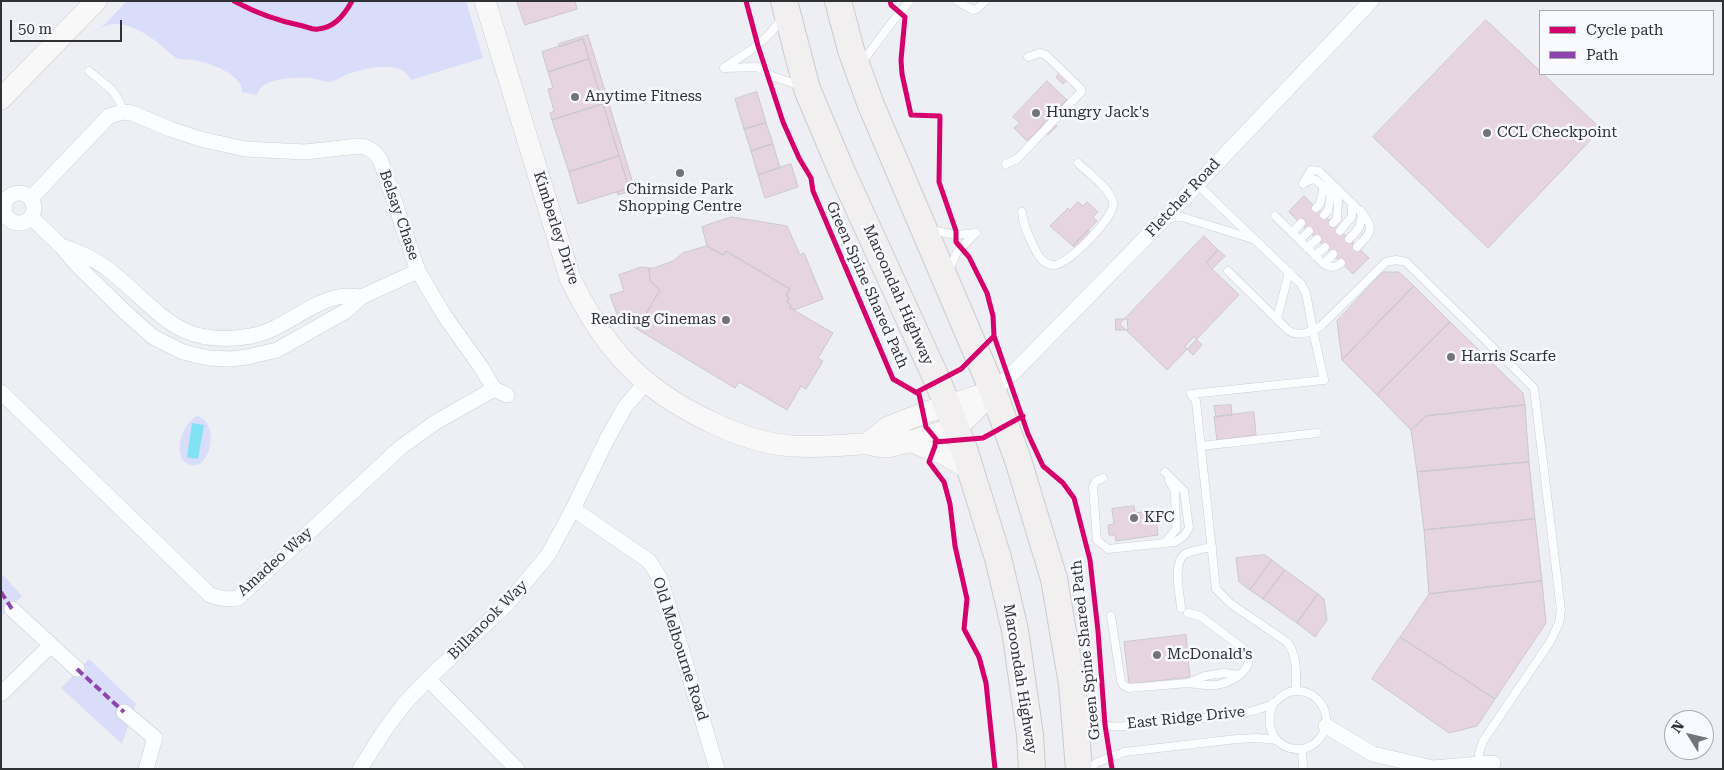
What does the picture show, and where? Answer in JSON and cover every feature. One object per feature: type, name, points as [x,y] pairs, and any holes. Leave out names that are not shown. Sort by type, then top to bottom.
[{"type":"highway","points":[[838,1],[851,50],[870,104],[993,391],[1012,442],[1054,579],[1072,684],[1079,769]]},
{"type":"highway","name":"Maroondah Highway","points":[[785,7],[807,89],[842,172],[952,416],[970,469],[998,558],[1015,630],[1030,735],[1032,769]]},
{"type":"main road","points":[[1,99],[96,1]]},
{"type":"main road","name":"Kimberley Drive","points":[[484,1],[570,278],[584,307],[604,337],[645,383],[683,409],[718,426],[754,439],[790,446],[828,447],[867,444],[886,447],[909,441],[993,391]]},
{"type":"main road","name":"Kimberley Drive","points":[[867,444],[888,427],[952,416]]},
{"type":"main road","points":[[909,441],[942,454],[970,469]]},
{"type":"street","name":"Fletcher Road","points":[[993,391],[1014,372],[1164,218],[1371,1]]},
{"type":"street","points":[[31,198],[109,116],[123,112]]},
{"type":"street","name":"Belsay Chase","points":[[123,112],[132,113],[192,136],[245,149],[305,152],[359,146],[367,147],[374,152],[380,159],[418,271],[444,315],[500,392]]},
{"type":"street","points":[[20,192],[31,198],[35,210],[31,217],[20,223],[5,222],[4,194],[11,195],[20,192]]},
{"type":"street","points":[[31,217],[125,312],[153,336],[183,352],[208,358],[247,358],[277,350],[346,312],[361,297],[418,271]]},
{"type":"street","points":[[61,246],[92,258],[108,269],[148,306],[170,322],[189,332],[208,337],[231,339],[254,335],[274,328],[325,301],[340,296],[361,297]]},
{"type":"street","name":"Billanook Way","points":[[360,769],[384,731],[405,703],[508,603],[548,555],[625,407],[645,383]]},
{"type":"street","name":"Amadeo Way","points":[[1,392],[210,594],[230,600],[238,598],[401,447],[436,422],[500,392]]},
{"type":"street","name":"Old Melbourne Road","points":[[573,509],[649,561],[660,578],[717,769]]},
{"type":"street","points":[[12,609],[77,669]]},
{"type":"street","points":[[1,694],[50,645]]},
{"type":"street","points":[[428,679],[517,769]]},
{"type":"street","points":[[124,712],[155,738],[146,769]]},
{"type":"street","points":[[1326,726],[1373,754],[1433,768],[1484,766]]},
{"type":"lane","points":[[858,66],[910,1]]},
{"type":"lane","points":[[957,1],[973,10],[985,1]]},
{"type":"lane","points":[[785,7],[768,37],[724,68],[757,67],[772,76],[807,89]]},
{"type":"lane","points":[[1006,164],[1017,159],[1081,92],[1081,89],[1046,55],[1040,53],[1028,57]]},
{"type":"lane","points":[[89,71],[114,91],[119,98],[123,112]]},
{"type":"lane","points":[[1022,212],[1023,223],[1040,259],[1054,266],[1061,264],[1074,254],[1110,215],[1114,206],[1111,195],[1078,163]]},
{"type":"lane","points":[[1333,223],[1337,219],[1338,200],[1324,186],[1312,179],[1302,184],[1311,170],[1319,171],[1361,211],[1368,221],[1370,231],[1357,247]]},
{"type":"lane","points":[[1196,184],[1301,284],[1306,293],[1312,331],[1324,380],[1191,394],[1196,401],[1216,589],[1221,595],[1287,642],[1293,650],[1296,663],[1296,691]]},
{"type":"lane","points":[[1316,208],[1320,204],[1324,186]]},
{"type":"lane","points":[[1324,215],[1328,211],[1331,193]]},
{"type":"lane","points":[[1340,231],[1352,216],[1352,204]]},
{"type":"lane","points":[[1349,239],[1362,223],[1361,211]]},
{"type":"lane","points":[[1164,218],[1182,216],[1255,239]]},
{"type":"lane","points":[[1275,216],[1324,264],[1337,267],[1341,263]]},
{"type":"lane","points":[[1292,233],[1301,223]]},
{"type":"lane","points":[[924,229],[956,235],[976,234],[958,252],[949,267],[950,294]]},
{"type":"lane","points":[[1300,240],[1309,231]]},
{"type":"lane","points":[[1308,248],[1317,239]]},
{"type":"lane","points":[[1316,256],[1325,247]]},
{"type":"lane","points":[[1324,264],[1333,254]]},
{"type":"lane","points":[[1228,271],[1292,332],[1298,334],[1312,331],[1333,316],[1386,262],[1396,260],[1406,262],[1534,388],[1561,610],[1559,623],[1550,642],[1482,741],[1480,753],[1484,766]]},
{"type":"lane","points":[[1278,319],[1289,272]]},
{"type":"lane","points":[[1201,446],[1317,433]]},
{"type":"lane","points":[[1103,478],[1096,481],[1092,487],[1097,540],[1108,549],[1175,542],[1184,536],[1189,528],[1184,491],[1165,472],[1175,491],[1176,529],[1165,543]]},
{"type":"lane","points":[[1181,608],[1177,569],[1178,561],[1188,552],[1212,547]]},
{"type":"lane","points":[[1111,616],[1121,681],[1123,685],[1129,688],[1188,683],[1205,676],[1224,673],[1240,675],[1249,664],[1249,656],[1244,650],[1200,616],[1188,613]]},
{"type":"lane","points":[[1296,691],[1313,695],[1320,701],[1324,708],[1326,726],[1317,741],[1302,749],[1287,748],[1276,740],[1269,728],[1268,716],[1273,703],[1287,692],[1296,691]]},
{"type":"lane","name":"East Ridge Drive","points":[[1074,708],[1093,723],[1112,726],[1227,715],[1252,711],[1273,703]]},
{"type":"lane","name":"East Ridge Drive","points":[[1090,769],[1096,763],[1124,752],[1237,739],[1257,738],[1276,740]]},
{"type":"lane","points":[[1302,749],[1303,769]]},
{"type":"shaded area","points":[[127,1],[466,1],[483,58],[411,80],[406,73],[391,67],[364,70],[348,74],[330,82],[311,78],[280,79],[265,85],[257,95],[242,92],[237,80],[224,70],[200,61],[177,58],[150,37],[133,28],[116,24],[100,29]]},
{"type":"shaded area","points":[[198,416],[205,420],[209,427],[210,445],[204,460],[198,465],[191,465],[185,462],[181,456],[180,441],[186,426]]},
{"type":"shaded area","points":[[1,573],[22,596],[1,617]]},
{"type":"shaded area","points":[[89,659],[136,704],[122,744],[61,688]]},
{"type":"water","points":[[192,423],[204,425],[198,459],[187,457]]},
{"type":"building","points":[[517,1],[575,1],[577,9],[525,25]]},
{"type":"building","name":"CCL Checkpoint","points":[[1486,20],[1539,70],[1539,75],[1544,75],[1601,129],[1488,248],[1373,137]]},
{"type":"building","points":[[588,35],[635,190],[618,195],[617,192],[629,188],[583,39],[559,47],[559,44]]},
{"type":"building","points":[[583,39],[589,59],[548,72],[542,52]]},
{"type":"building","name":"Anytime Fitness","points":[[589,59],[603,104],[552,120],[550,113],[554,111],[548,89],[553,88],[548,72]]},
{"type":"building","points":[[1061,72],[1068,78],[1063,84],[1056,77]]},
{"type":"building","name":"Hungry Jack's","points":[[1047,81],[1067,100],[1027,141],[1014,128],[1020,123],[1013,117]]},
{"type":"building","points":[[757,92],[766,123],[744,129],[735,99]]},
{"type":"building","points":[[1067,100],[1074,108],[1066,116],[1058,109]]},
{"type":"building","points":[[603,104],[619,156],[569,172],[552,120]]},
{"type":"building","points":[[1048,118],[1057,126],[1048,135],[1040,127]]},
{"type":"building","points":[[766,123],[773,144],[751,151],[744,129]]},
{"type":"building","points":[[773,144],[780,168],[758,175],[751,151]]},
{"type":"building","points":[[619,156],[629,188],[578,204],[569,172]]},
{"type":"building","points":[[791,164],[798,187],[765,198],[758,175]]},
{"type":"building","points":[[1304,196],[1369,258],[1353,274],[1289,212]]},
{"type":"building","points":[[1078,202],[1083,206],[1087,202],[1098,212],[1093,217],[1097,221],[1073,246],[1050,226],[1068,208],[1070,210]]},
{"type":"building","points":[[732,217],[787,226],[800,255],[804,253],[823,299],[794,310],[790,308],[791,305],[787,302],[789,298],[786,296],[790,289],[726,251],[723,255],[707,246],[702,227]]},
{"type":"building","points":[[1088,230],[1096,238],[1080,253],[1073,246]]},
{"type":"building","points":[[1204,236],[1218,250],[1206,263],[1239,295],[1167,370],[1120,324]]},
{"type":"building","name":"Reading Cinemas","points":[[707,246],[723,255],[726,251],[790,289],[786,296],[789,298],[787,302],[791,305],[790,308],[833,333],[818,358],[823,361],[806,389],[801,386],[787,410],[739,382],[735,388],[637,329],[660,290],[650,281],[649,268],[673,261],[683,253]]},
{"type":"building","points":[[1218,250],[1225,256],[1212,269],[1206,263]]},
{"type":"building","points":[[642,267],[649,268],[650,281],[660,290],[637,329],[618,317],[610,295],[624,291],[619,275]]},
{"type":"building","points":[[1383,272],[1399,272],[1414,286],[1342,360],[1337,321]]},
{"type":"building","points":[[1414,286],[1450,322],[1377,395],[1342,360]]},
{"type":"building","points":[[1116,319],[1127,319],[1128,330],[1116,330]]},
{"type":"building","name":"Harris Scarfe","points":[[1450,322],[1523,393],[1525,405],[1426,416],[1411,430],[1377,395]]},
{"type":"building","points":[[1194,337],[1202,345],[1193,355],[1185,347]]},
{"type":"building","points":[[1231,405],[1232,415],[1216,417],[1214,406]]},
{"type":"building","points":[[1525,405],[1529,462],[1417,472],[1411,430],[1426,416]]},
{"type":"building","points":[[1254,412],[1256,435],[1217,440],[1214,417]]},
{"type":"building","points":[[1529,462],[1535,519],[1424,530],[1417,472]]},
{"type":"building","name":"KFC","points":[[1134,506],[1135,513],[1155,510],[1158,535],[1116,541],[1115,535],[1109,535],[1108,525],[1114,524],[1112,509]]},
{"type":"building","points":[[1535,519],[1542,581],[1429,594],[1424,530]]},
{"type":"building","points":[[1265,555],[1272,560],[1250,590],[1239,582],[1236,558]]},
{"type":"building","points":[[1272,560],[1285,570],[1263,599],[1250,590]]},
{"type":"building","points":[[1285,570],[1318,594],[1297,623],[1263,599]]},
{"type":"building","points":[[1542,581],[1546,623],[1495,699],[1400,637],[1429,594]]},
{"type":"building","points":[[1318,594],[1324,599],[1327,620],[1315,637],[1297,623]]},
{"type":"building","name":"McDonald's","points":[[1186,635],[1190,677],[1129,684],[1124,642]]},
{"type":"building","points":[[1400,637],[1495,699],[1477,726],[1449,733],[1372,679]]},
{"type":"marked path","points":[[1,592],[12,609]]},
{"type":"marked path","points":[[77,669],[124,712]]},
{"type":"cycle path","points":[[234,1],[267,16],[312,29],[324,28],[334,23],[343,15],[352,1]]},
{"type":"cycle path","name":"Green Spine Shared Path","points":[[746,1],[758,46],[783,122],[799,158],[811,178],[813,191],[893,379],[919,394],[926,427],[936,439],[929,462],[944,482],[950,504],[955,546],[967,599],[964,629],[979,657],[986,683],[995,769]]},
{"type":"cycle path","name":"Green Spine Shared Path","points":[[890,1],[891,5],[905,17],[901,60],[902,74],[911,115],[940,116],[939,182],[956,231],[956,242],[969,257],[987,293],[993,316],[994,336],[1028,434],[1043,466],[1063,483],[1074,498],[1090,560],[1098,631],[1105,725],[1112,769]]},
{"type":"cycle path","points":[[917,392],[961,369],[994,336]]},
{"type":"cycle path","points":[[935,442],[983,438],[1023,416]]},
{"type":"place","name":"Anytime Fitness","points":[[575,97]]},
{"type":"place","name":"Hungry Jack's","points":[[1036,113]]},
{"type":"place","name":"CCL Checkpoint","points":[[1487,133]]},
{"type":"place","name":"Chirnside Park Shopping Centre","points":[[680,173]]},
{"type":"place","name":"Reading Cinemas","points":[[726,320]]},
{"type":"place","name":"Harris Scarfe","points":[[1451,357]]},
{"type":"place","name":"KFC","points":[[1134,518]]},
{"type":"place","name":"McDonald's","points":[[1157,655]]}]
